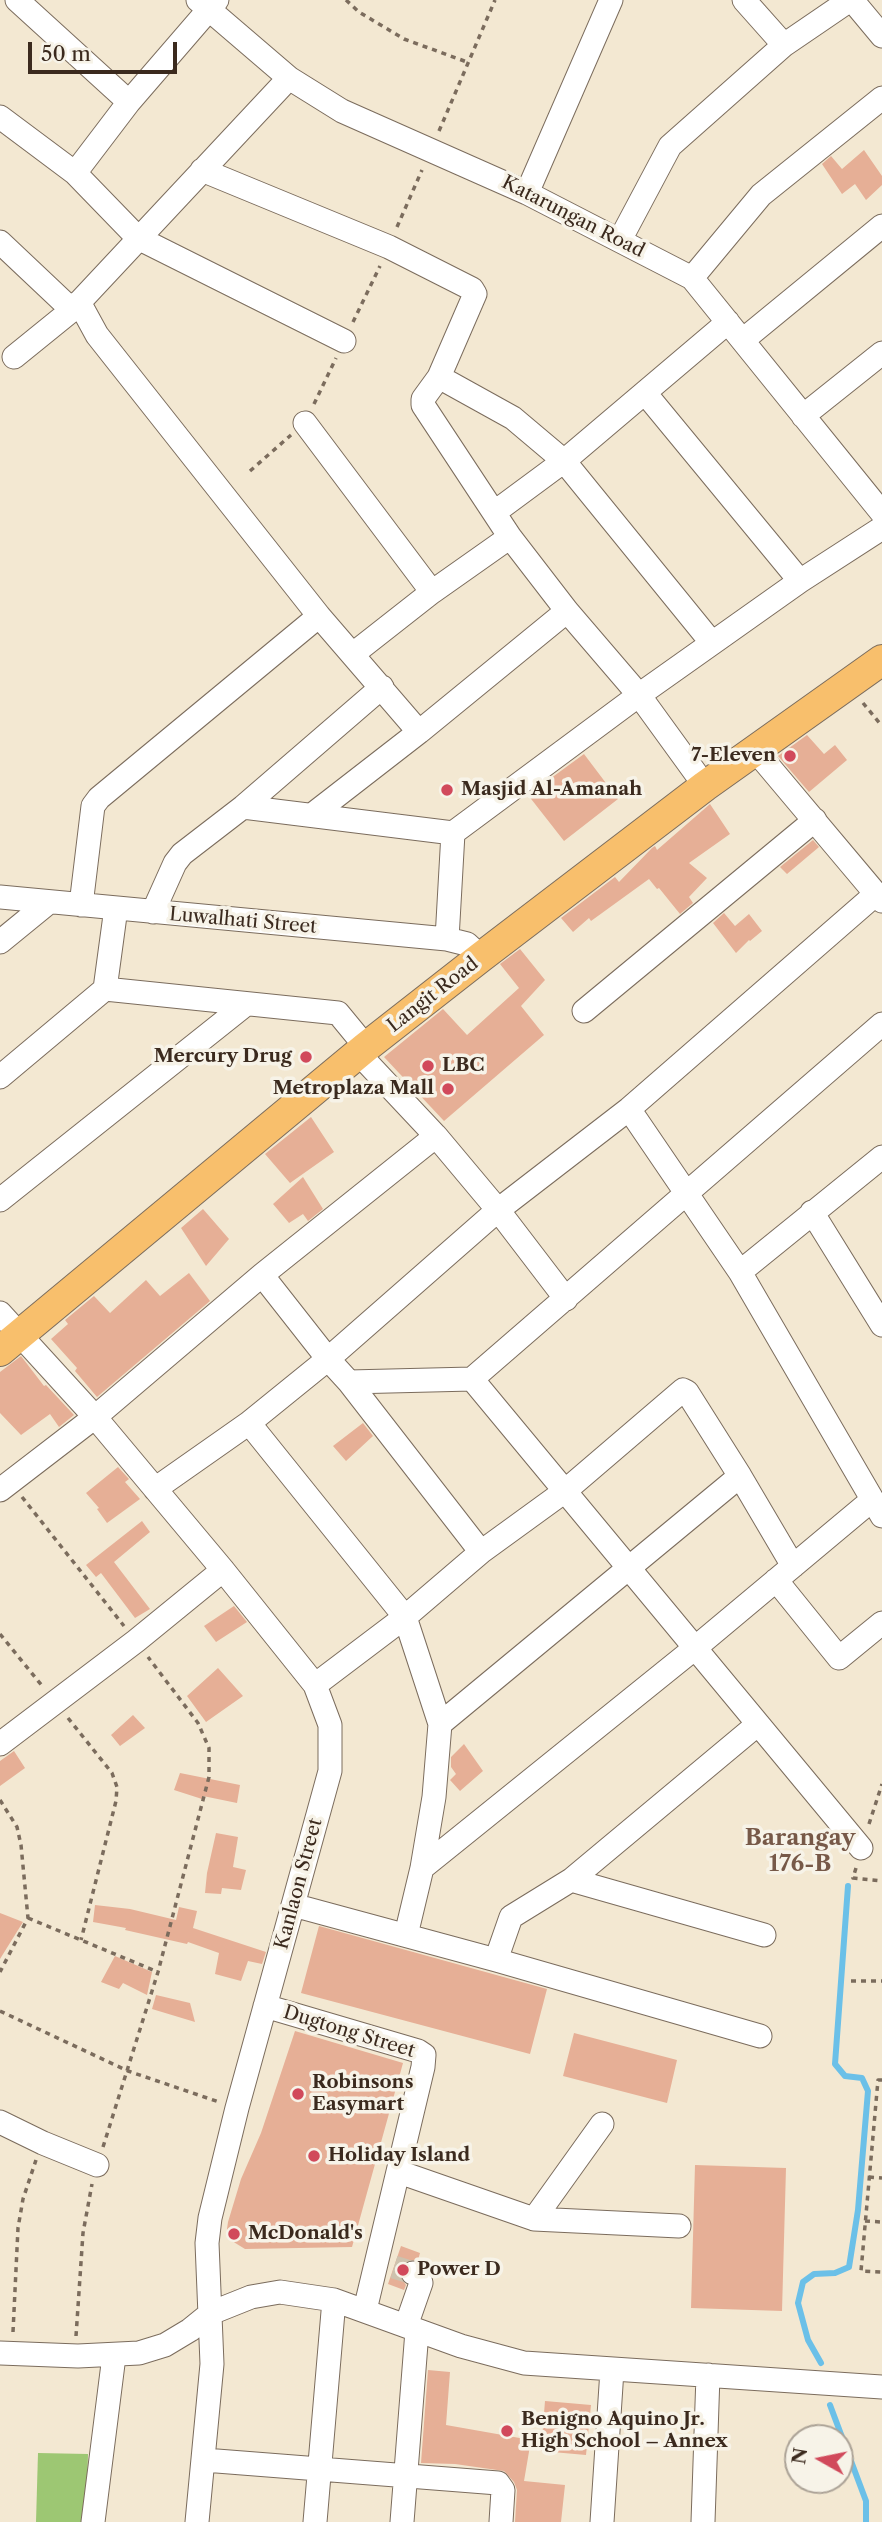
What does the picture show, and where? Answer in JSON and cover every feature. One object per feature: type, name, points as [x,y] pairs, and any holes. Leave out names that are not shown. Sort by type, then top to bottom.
[{"type":"main road","name":"Langit Road","points":[[6,1333],[481,957],[705,786],[882,660]]},
{"type":"street","points":[[17,0],[129,102]]},
{"type":"street","points":[[527,193],[611,0]]},
{"type":"street","points":[[744,0],[784,45]]},
{"type":"street","points":[[620,240],[670,146],[784,45],[851,0],[882,36]]},
{"type":"street","points":[[75,173],[208,3]]},
{"type":"street","name":"Katarungan Road","points":[[208,3],[289,78],[342,111],[527,193],[692,278],[882,513]]},
{"type":"street","points":[[14,357],[76,306],[289,78]]},
{"type":"street","points":[[692,278],[761,195],[882,98]]},
{"type":"street","points":[[0,117],[75,173],[138,239],[344,341]]},
{"type":"street","points":[[202,170],[389,247],[472,289],[475,295],[439,377],[423,399],[423,405],[510,537],[567,611],[639,695],[705,786]]},
{"type":"street","points":[[743,340],[882,226]]},
{"type":"street","points":[[0,242],[76,306],[319,616],[419,732]]},
{"type":"street","points":[[495,513],[565,461],[728,322]]},
{"type":"street","points":[[803,416],[882,353]]},
{"type":"street","points":[[439,377],[513,418],[565,461],[712,643]]},
{"type":"street","points":[[645,393],[800,581]]},
{"type":"street","points":[[305,423],[432,592]]},
{"type":"street","points":[[243,807],[453,833],[712,643],[882,528]]},
{"type":"street","points":[[353,654],[432,592],[510,537]]},
{"type":"street","points":[[312,815],[567,611]]},
{"type":"street","points":[[81,905],[93,806],[99,798],[319,616]]},
{"type":"street","points":[[153,912],[175,863],[182,854],[243,807],[382,687]]},
{"type":"street","points":[[155,1489],[249,1423],[328,1359],[498,1210],[629,1109],[879,897],[755,750]]},
{"type":"street","points":[[584,1010],[815,820]]},
{"type":"street","points":[[447,939],[453,833]]},
{"type":"street","name":"Luwalhati Street","points":[[0,897],[447,939],[467,944],[481,957]]},
{"type":"street","points":[[0,942],[49,902]]},
{"type":"street","points":[[0,1077],[104,989],[116,908]]},
{"type":"street","points":[[104,989],[338,1013],[363,1051],[498,1210],[566,1299]]},
{"type":"street","points":[[0,1200],[245,1005]]},
{"type":"street","points":[[349,1382],[472,1379],[882,1024]]},
{"type":"street","points":[[422,1868],[785,1573],[877,1508],[740,1272],[629,1109]]},
{"type":"street","points":[[5,1486],[95,1417],[262,1275],[436,1136]]},
{"type":"street","points":[[740,1272],[882,1157]]},
{"type":"street","points":[[812,1212],[882,1325]]},
{"type":"street","points":[[262,1275],[481,1552]]},
{"type":"street","name":"Kanlaon Street","points":[[6,1333],[95,1417],[223,1570],[315,1685],[330,1725],[330,1771],[237,2108],[210,2218],[207,2244],[212,2364],[197,2522]]},
{"type":"street","points":[[472,1379],[861,1848]]},
{"type":"street","points":[[315,1685],[405,1617],[481,1552],[565,1491],[683,1390],[740,1476],[785,1573],[839,1658],[882,1623]]},
{"type":"street","points":[[249,1423],[405,1617],[440,1724],[434,1797],[422,1868],[406,1936]]},
{"type":"street","points":[[440,1724],[740,1476]]},
{"type":"street","points":[[0,1744],[136,1641],[223,1570]]},
{"type":"street","points":[[496,1959],[511,1917],[570,1880],[758,1724]]},
{"type":"street","points":[[570,1880],[764,1935]]},
{"type":"street","points":[[293,1905],[496,1959],[760,2036]]},
{"type":"street","name":"Dugtong Street","points":[[265,2006],[424,2055],[399,2172],[395,2267],[365,2310]]},
{"type":"street","points":[[0,2122],[97,2165]]},
{"type":"street","points":[[534,2219],[602,2124]]},
{"type":"street","points":[[399,2172],[534,2219],[679,2226]]},
{"type":"street","points":[[395,2267],[419,2276],[421,2283],[412,2328],[402,2522]]},
{"type":"street","points":[[7,2354],[114,2356],[139,2353],[165,2345],[211,2313],[251,2297],[280,2292],[334,2300],[524,2363],[882,2387]]},
{"type":"street","points":[[315,2522],[334,2300]]},
{"type":"street","points":[[93,2522],[114,2356]]},
{"type":"street","points":[[602,2522],[612,2370]]},
{"type":"street","points":[[703,2522],[708,2375]]},
{"type":"street","points":[[204,2460],[501,2484],[501,2522]]},
{"type":"path","points":[[346,0],[359,12],[404,39],[467,62]]},
{"type":"path","points":[[250,471],[305,423],[389,247],[495,0]]},
{"type":"path","points":[[5,1486],[136,1641],[198,1723],[209,1748],[209,1777],[158,1972],[86,2208],[76,2333],[78,2356]]},
{"type":"path","points":[[0,1634],[112,1773],[117,1787],[116,1801],[81,1940]]},
{"type":"path","points":[[0,1800],[17,1827],[25,1867],[28,1918],[0,1972]]},
{"type":"path","points":[[853,1878],[882,1881]]},
{"type":"path","points":[[28,1918],[158,1972]]},
{"type":"path","points":[[850,1981],[882,1981]]},
{"type":"path","points":[[0,2011],[128,2071],[237,2108]]},
{"type":"path","points":[[882,2080],[878,2080],[860,2271],[882,2272]]},
{"type":"path","points":[[7,2354],[13,2334],[18,2228],[30,2173],[44,2143]]},
{"type":"path","points":[[869,2177],[882,2178]]},
{"type":"path","points":[[865,2221],[882,2222]]},
{"type":"green space","points":[[38,2453],[88,2454],[86,2522],[36,2522]]},
{"type":"building","points":[[864,150],[882,176],[882,185],[866,200],[855,184],[842,194],[822,164],[831,156],[842,169]]},
{"type":"building","points":[[807,735],[824,754],[835,745],[847,760],[809,792],[778,756]]},
{"type":"building","points":[[584,754],[618,799],[564,841],[528,795]]},
{"type":"building","points":[[710,804],[730,834],[689,863],[707,878],[689,897],[693,903],[680,914],[649,879],[591,921],[589,918],[573,932],[561,918],[615,877],[619,882],[652,848],[655,846],[657,850]]},
{"type":"building","points":[[813,840],[819,847],[787,874],[780,867]]},
{"type":"building","points":[[724,913],[735,926],[749,914],[762,931],[736,953],[713,923]]},
{"type":"building","name":"Metroplaza Mall","points":[[520,949],[545,980],[521,1006],[544,1035],[444,1121],[384,1057],[443,1009],[467,1035],[519,988],[500,964]]},
{"type":"building","points":[[311,1117],[334,1152],[290,1183],[265,1154]]},
{"type":"building","points":[[303,1177],[323,1209],[308,1221],[303,1214],[289,1223],[273,1204]]},
{"type":"building","points":[[203,1209],[229,1239],[206,1266],[181,1228]]},
{"type":"building","points":[[189,1273],[210,1301],[97,1397],[75,1371],[77,1368],[51,1339],[68,1324],[65,1320],[94,1296],[110,1313],[146,1280],[160,1296]]},
{"type":"building","points":[[21,1356],[44,1386],[46,1385],[74,1415],[59,1427],[50,1414],[21,1435],[0,1413],[0,1372]]},
{"type":"building","points":[[363,1423],[373,1436],[346,1461],[333,1446]]},
{"type":"building","points":[[118,1467],[129,1479],[125,1482],[140,1499],[107,1523],[86,1493]]},
{"type":"building","points":[[142,1521],[150,1532],[114,1562],[150,1609],[135,1618],[101,1573],[96,1577],[86,1565]]},
{"type":"building","points":[[234,1606],[247,1622],[216,1642],[204,1626]]},
{"type":"building","points":[[218,1668],[243,1696],[206,1722],[187,1696]]},
{"type":"building","points":[[133,1715],[145,1728],[120,1746],[111,1735]]},
{"type":"building","points":[[464,1744],[483,1771],[460,1791],[450,1780],[456,1774],[451,1767],[451,1757]]},
{"type":"building","points":[[14,1751],[25,1768],[0,1786],[0,1761]]},
{"type":"building","points":[[180,1773],[240,1785],[237,1803],[203,1796],[202,1799],[174,1790]]},
{"type":"building","points":[[216,1833],[238,1837],[233,1867],[246,1870],[241,1890],[222,1888],[221,1894],[205,1893]]},
{"type":"building","points":[[95,1905],[130,1909],[176,1920],[179,1907],[197,1911],[193,1928],[266,1952],[262,1964],[248,1961],[241,1981],[215,1974],[219,1953],[188,1942],[187,1944],[93,1922]]},
{"type":"building","points":[[0,1913],[23,1922],[0,1959]]},
{"type":"building","points":[[319,1926],[547,1989],[530,2054],[301,1993]]},
{"type":"building","points":[[115,1956],[152,1972],[147,1995],[123,1983],[119,1989],[101,1982]]},
{"type":"building","points":[[156,1995],[190,2003],[195,2022],[152,2009]]},
{"type":"building","name":"Holiday Island","points":[[295,2031],[403,2063],[352,2247],[245,2249],[232,2241],[227,2229],[228,2222]]},
{"type":"building","points":[[574,2033],[677,2060],[667,2103],[563,2076]]},
{"type":"building","points":[[695,2165],[786,2168],[782,2311],[691,2308]]},
{"type":"building","name":"Power D","points":[[401,2246],[420,2253],[418,2260],[406,2261],[400,2267],[399,2275],[406,2285],[404,2290],[388,2284]]},
{"type":"building","points":[[428,2370],[450,2372],[446,2425],[531,2440],[524,2481],[565,2485],[561,2522],[515,2522],[517,2490],[504,2471],[455,2464],[421,2463]]},
{"type":"building","points":[[545,2401],[591,2405],[586,2455],[541,2451]]},
{"type":"waterway","points":[[821,2363],[808,2340],[798,2303],[803,2282],[814,2274],[835,2273],[849,2267],[858,2210],[868,2091],[862,2078],[845,2076],[835,2064],[848,1886]]},
{"type":"waterway","points":[[830,2405],[866,2501],[866,2522]]},
{"type":"tunnel","points":[[394,2267],[413,2273]]},
{"type":"place","name":"7-Eleven","points":[[790,756]]},
{"type":"place","name":"Masjid Al-Amanah","points":[[447,790]]},
{"type":"place","name":"Mercury Drug","points":[[306,1057]]},
{"type":"place","name":"LBC","points":[[428,1066]]},
{"type":"place","name":"Metroplaza Mall","points":[[448,1089]]},
{"type":"place","name":"Robinsons Easymart","points":[[298,2094]]},
{"type":"place","name":"Holiday Island","points":[[314,2156]]},
{"type":"place","name":"McDonald's","points":[[234,2234]]},
{"type":"place","name":"Power D","points":[[403,2270]]},
{"type":"place","name":"Benigno Aquino Jr. High School – Annex","points":[[507,2431]]},
{"type":"district","name":"Barangay 176-B","points":[[800,1851]]}]
